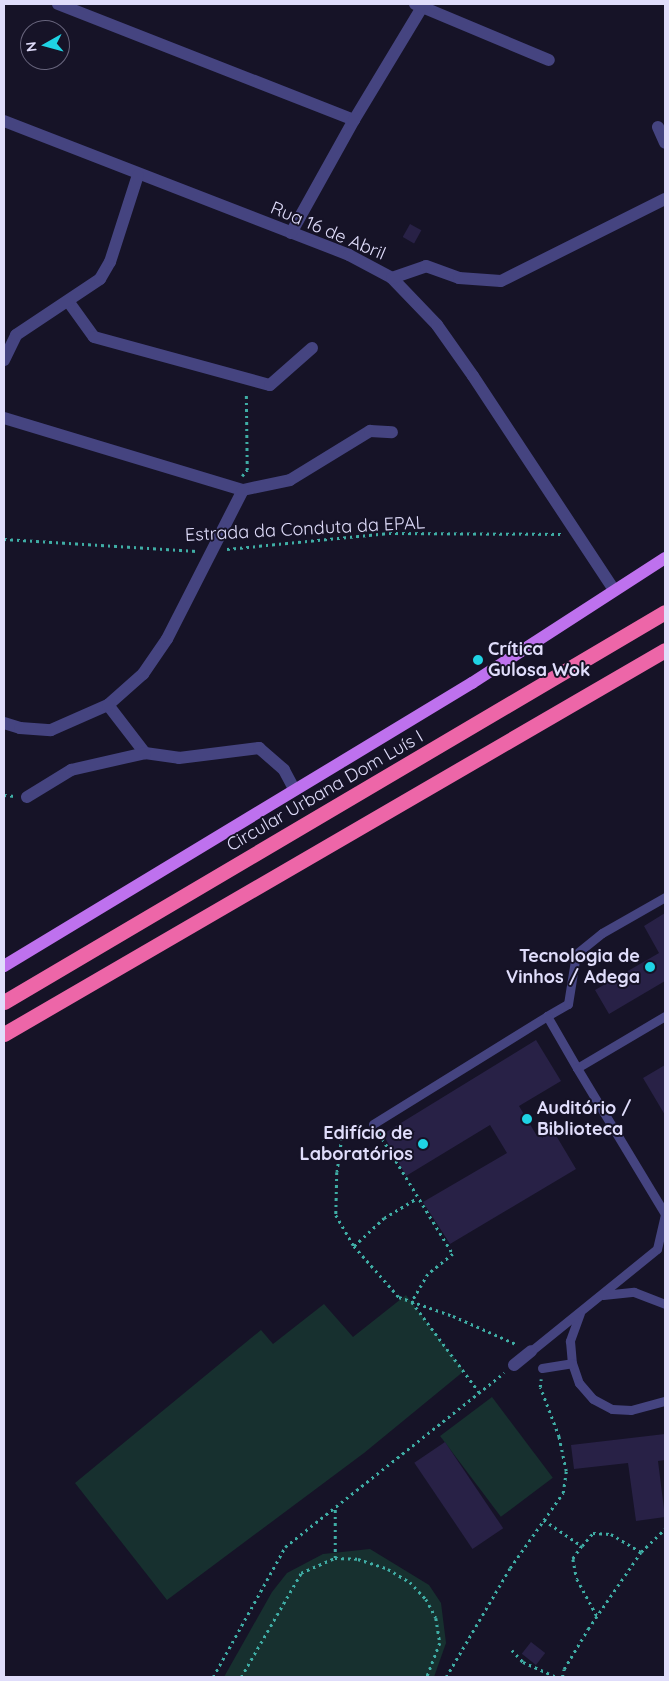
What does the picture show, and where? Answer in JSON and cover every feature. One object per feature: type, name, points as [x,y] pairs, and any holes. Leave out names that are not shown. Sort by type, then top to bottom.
[{"type":"highway","name":"Circular Urbana Dom Luís I","points":[[4,1002],[665,612]]},
{"type":"highway","points":[[4,1034],[665,650]]},
{"type":"main road","points":[[4,966],[472,683],[665,558]]},
{"type":"street","points":[[58,4],[354,120]]},
{"type":"street","points":[[291,234],[421,5],[549,60]]},
{"type":"street","name":"Rua 16 de Abril","points":[[4,121],[349,256],[392,278],[437,325],[614,590]]},
{"type":"street","points":[[658,127],[665,143]]},
{"type":"street","points":[[4,360],[16,335],[100,279],[110,262],[138,175]]},
{"type":"street","points":[[392,278],[426,266],[459,278],[501,281],[665,198]]},
{"type":"street","points":[[68,301],[94,337],[270,385],[312,348]]},
{"type":"street","points":[[4,418],[243,490],[290,480],[370,431],[392,432]]},
{"type":"street","points":[[4,723],[20,728],[50,730],[108,705],[143,674],[167,639],[243,490]]},
{"type":"street","points":[[108,705],[145,753]]},
{"type":"street","points":[[27,796],[72,770],[145,753],[179,758],[259,748],[284,770],[294,789]]},
{"type":"street","points":[[514,1365],[531,1351]]},
{"type":"lane","points":[[373,1124],[568,1004],[576,954],[602,933],[665,897]]},
{"type":"lane","points":[[531,1351],[658,1249],[665,1214],[547,1016]]},
{"type":"lane","points":[[577,1068],[665,1016]]},
{"type":"lane","points":[[602,1295],[634,1292],[665,1304]]},
{"type":"lane","points":[[580,1313],[570,1341],[572,1364],[579,1383],[594,1399],[612,1409],[649,1408],[665,1402]]},
{"type":"lane","points":[[542,1368],[572,1364]]},
{"type":"path","points":[[219,483],[239,479],[247,470],[247,395],[243,377]]},
{"type":"path","name":"Estrada da Conduta da EPAL","points":[[4,539],[212,550],[389,533],[577,533]]},
{"type":"path","points":[[412,1302],[428,1274],[453,1254],[416,1199],[373,1124],[349,1129],[342,1138],[339,1151],[336,1216],[354,1246],[399,1297],[531,1351]]},
{"type":"path","points":[[354,1246],[384,1218],[416,1199]]},
{"type":"path","points":[[412,1302],[479,1392]]},
{"type":"path","points":[[213,1677],[285,1547],[514,1365]]},
{"type":"path","points":[[446,1677],[510,1568],[563,1493],[566,1471],[560,1437],[540,1387],[542,1368]]},
{"type":"path","points":[[335,1508],[335,1558]]},
{"type":"path","points":[[544,1520],[582,1546]]},
{"type":"path","points":[[562,1677],[564,1669],[597,1616],[641,1552],[665,1529]]},
{"type":"path","points":[[597,1616],[577,1579],[573,1560],[582,1546],[594,1533],[611,1534],[627,1541],[641,1552]]},
{"type":"path","points":[[241,1677],[301,1573],[335,1558],[358,1559],[388,1569],[410,1582],[426,1599],[436,1618],[440,1643],[428,1677]]},
{"type":"path","points":[[512,1650],[523,1662],[557,1677]]},
{"type":"green space","points":[[406,1295],[464,1371],[364,1453],[167,1600],[75,1483],[261,1330],[273,1344],[324,1304],[353,1337]]},
{"type":"green space","points":[[492,1397],[553,1478],[501,1517],[440,1436]]},
{"type":"green space","points":[[370,1549],[429,1585],[441,1603],[446,1643],[434,1677],[224,1677],[272,1592],[287,1573],[323,1554]]},
{"type":"building","points":[[410,224],[421,230],[414,243],[403,237]]},
{"type":"building","name":"Tecnologia de Vinhos / Adega","points":[[665,913],[665,981],[609,1014],[595,990],[659,953],[644,926]]},
{"type":"building","name":"Edifício de Laboratórios","points":[[536,1040],[561,1081],[519,1106],[537,1136],[551,1127],[576,1169],[450,1244],[423,1202],[507,1153],[490,1125],[406,1176],[383,1134]]},
{"type":"building","points":[[665,1065],[665,1115],[643,1078]]},
{"type":"building","points":[[665,1434],[665,1460],[658,1461],[665,1517],[636,1521],[628,1463],[574,1469],[571,1445]]},
{"type":"building","points":[[445,1442],[503,1528],[472,1549],[414,1463]]},
{"type":"building","points":[[531,1642],[545,1653],[536,1665],[522,1654]]},
{"type":"place","name":"Crítica Gulosa Wok","points":[[478,660]]},
{"type":"place","name":"Tecnologia de Vinhos / Adega","points":[[650,967]]},
{"type":"place","name":"Auditório / Biblioteca","points":[[527,1119]]},
{"type":"place","name":"Edifício de Laboratórios","points":[[423,1144]]}]
